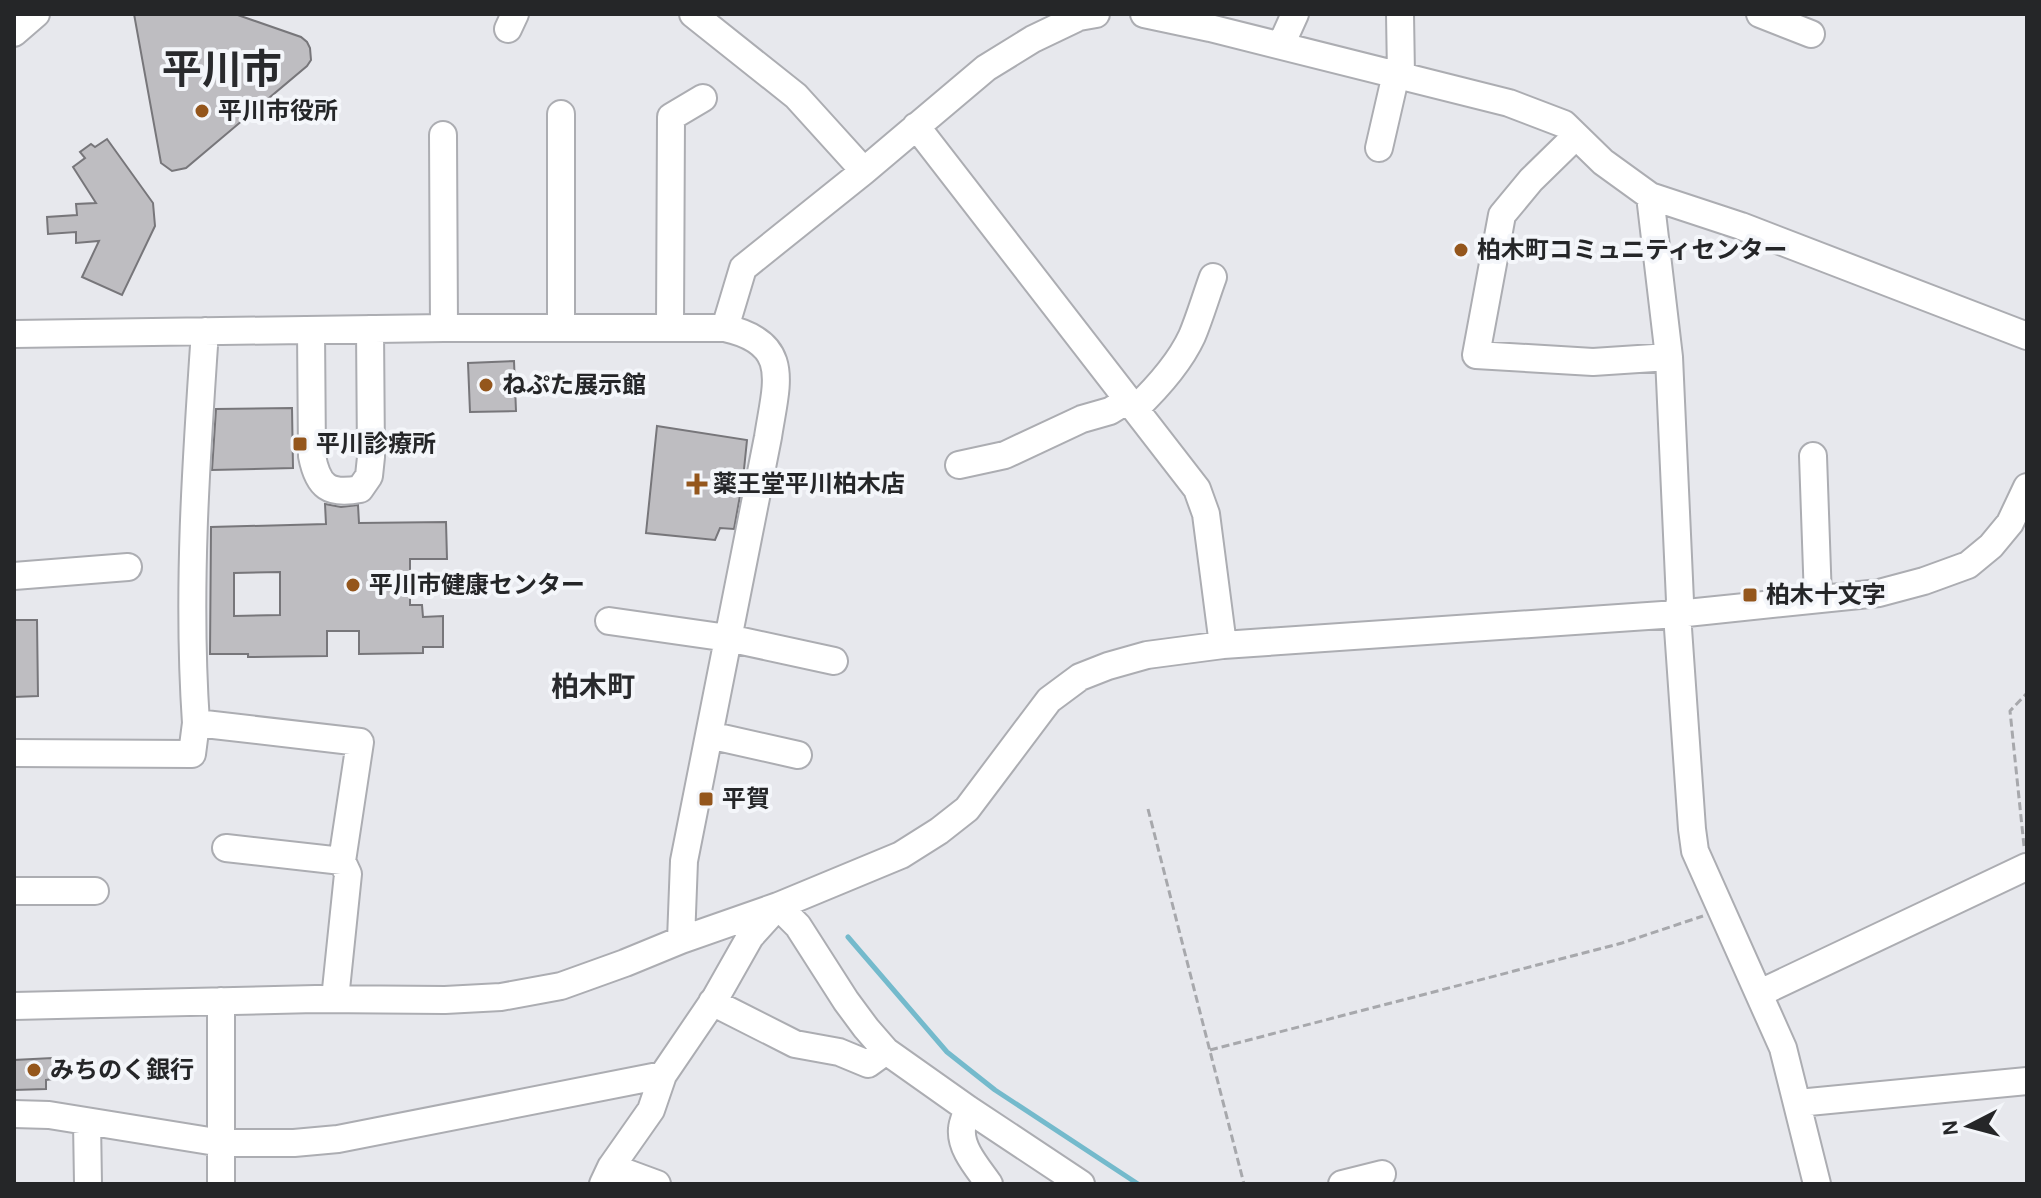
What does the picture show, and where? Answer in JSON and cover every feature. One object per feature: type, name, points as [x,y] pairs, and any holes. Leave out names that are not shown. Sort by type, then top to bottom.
[{"type":"street","points":[[14,33],[36,14]]},
{"type":"street","points":[[693,14],[796,96],[864,171]]},
{"type":"street","points":[[725,328],[743,268],[986,68],[1033,39],[1079,17],[1096,14]]},
{"type":"street","points":[[1144,14],[1509,103],[1564,124],[1603,162],[1650,196],[1741,226],[2027,336]]},
{"type":"street","points":[[1281,45],[1295,14]]},
{"type":"street","points":[[1379,148],[1399,74],[1400,14]]},
{"type":"street","points":[[1760,14],[1811,34]]},
{"type":"street","points":[[670,328],[671,117],[703,98]]},
{"type":"street","points":[[561,114],[561,328]]},
{"type":"street","points":[[916,126],[1197,489],[1206,514],[1223,645]]},
{"type":"street","points":[[443,135],[444,328]]},
{"type":"street","points":[[1576,136],[1531,180],[1502,215],[1476,355],[1593,362],[1669,357]]},
{"type":"street","points":[[1650,196],[1669,357],[1680,601],[1677,614],[1695,851],[1783,1048],[1817,1184]]},
{"type":"street","points":[[959,465],[1005,455],[1082,419],[1131,405],[1166,376],[1191,337],[1213,277]]},
{"type":"street","points":[[14,334],[725,328],[745,333],[769,351],[777,373],[768,437],[684,861],[681,940]]},
{"type":"street","points":[[311,330],[312,456],[320,482],[331,489],[345,492],[360,489],[369,476],[370,329]]},
{"type":"street","points":[[14,753],[192,754],[196,723],[192,662],[194,490],[205,331]]},
{"type":"street","points":[[1813,456],[1818,599]]},
{"type":"street","points":[[14,1006],[335,999],[445,1000],[501,997],[561,986],[778,906],[901,855],[967,809],[1049,700],[1080,677],[1108,666],[1147,655],[1223,645],[1677,614],[1879,593],[1968,565],[1991,546],[2010,523],[2027,487]]},
{"type":"street","points":[[14,576],[128,567]]},
{"type":"street","points":[[609,621],[728,638],[834,661]]},
{"type":"street","points":[[196,723],[360,742],[342,861],[348,874],[335,999]]},
{"type":"street","points":[[709,735],[798,755]]},
{"type":"street","points":[[226,848],[342,861]]},
{"type":"street","points":[[1760,993],[2026,867]]},
{"type":"street","points":[[14,891],[95,891]]},
{"type":"street","points":[[657,1184],[607,1176],[651,1110],[663,1075],[712,1002],[750,937],[778,906]]},
{"type":"street","points":[[778,906],[798,926],[866,1028],[886,1051],[1081,1184]]},
{"type":"street","points":[[221,1001],[221,1184]]},
{"type":"street","points":[[712,1002],[795,1044],[839,1052],[868,1064],[886,1051]]},
{"type":"street","points":[[14,1114],[49,1115],[222,1143],[294,1143],[338,1139],[663,1075]]},
{"type":"street","points":[[1798,1103],[2027,1081]]},
{"type":"street","points":[[968,1109],[962,1129],[963,1139],[968,1153],[989,1184]]},
{"type":"street","points":[[87,1122],[88,1184]]},
{"type":"street","points":[[1342,1184],[1382,1174]]},
{"type":"path","points":[[2026,867],[2010,711],[2027,693]]},
{"type":"path","points":[[1148,809],[1244,1184]]},
{"type":"path","points":[[1210,1050],[1622,943],[1721,909]]},
{"type":"building","name":"平川市役所","points":[[134,14],[235,14],[301,37],[310,48],[311,60],[186,168],[172,171],[161,163]]},
{"type":"building","points":[[107,139],[153,203],[155,226],[122,295],[82,277],[99,241],[76,243],[76,232],[48,234],[47,217],[77,215],[76,204],[96,203],[73,167],[85,158],[80,152],[91,144],[95,147]]},
{"type":"building","points":[[514,361],[516,411],[470,412],[468,363]]},
{"type":"building","points":[[292,408],[293,468],[212,470],[216,409]]},
{"type":"building","name":"薬王堂平川柏木店","points":[[657,426],[747,440],[734,529],[720,528],[715,540],[646,533]]},
{"type":"building","name":"平川市健康センター","points":[[325,504],[341,507],[358,505],[359,523],[446,522],[447,559],[410,559],[410,605],[422,605],[423,617],[443,616],[443,647],[423,647],[423,653],[359,654],[359,631],[327,631],[327,656],[210,654],[211,527],[326,524]],"holes":[[[280,572],[280,615],[234,616],[234,573]]]},
{"type":"building","points":[[14,620],[37,620],[38,696],[14,697]]},
{"type":"building","name":"みちのく銀行","points":[[52,1058],[54,1079],[46,1080],[46,1089],[14,1090],[14,1060]]},
{"type":"waterway","points":[[848,937],[947,1052],[995,1090],[1138,1184]]},
{"type":"place","name":"平川市役所","points":[[202,111]]},
{"type":"place","name":"柏木町コミュニティセンター","points":[[1461,250]]},
{"type":"place","name":"ねぷた展示館","points":[[486,385]]},
{"type":"place","name":"平川診療所","points":[[300,444]]},
{"type":"place","name":"薬王堂平川柏木店","points":[[697,484]]},
{"type":"place","name":"平川市健康センター","points":[[353,585]]},
{"type":"place","name":"柏木十文字","points":[[1750,595]]},
{"type":"place","name":"平賀","points":[[706,799]]},
{"type":"place","name":"みちのく銀行","points":[[34,1070]]},
{"type":"district","name":"平川市","points":[[222,69]]},
{"type":"district","name":"柏木町","points":[[593,686]]}]
